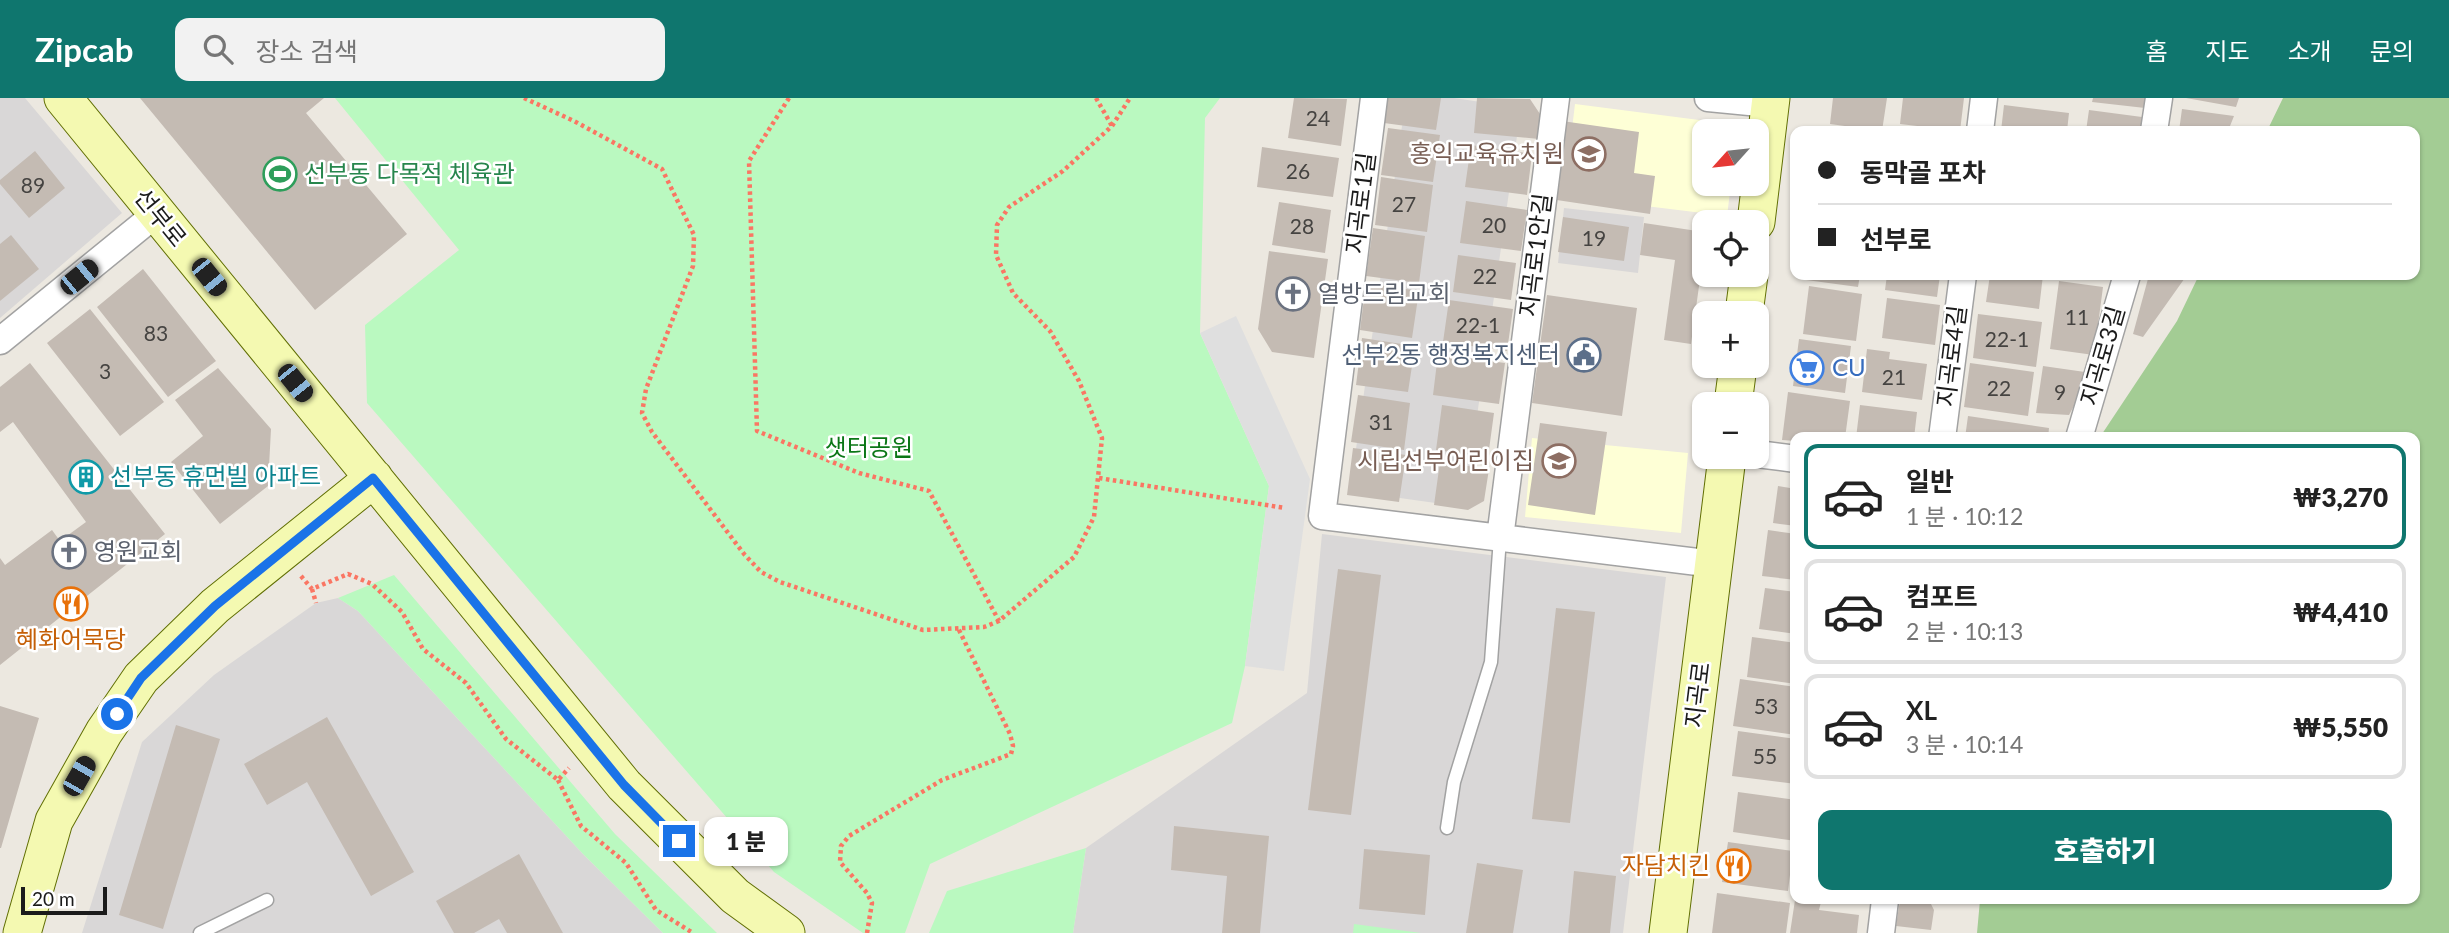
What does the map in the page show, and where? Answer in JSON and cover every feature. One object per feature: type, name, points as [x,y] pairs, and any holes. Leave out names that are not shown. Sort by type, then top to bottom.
[{"type":"street","name":"선부로","points":[[63,98],[624,785],[734,896],[786,933]]},
{"type":"street","name":"지곡로1길","points":[[1374,98],[1322,516],[1500,538]]},
{"type":"street","name":"지곡로1안길","points":[[1500,538],[1556,98]]},
{"type":"street","points":[[1708,98],[1770,101],[1757,210]]},
{"type":"street","points":[[1981,126],[1984,98]]},
{"type":"street","points":[[2155,126],[2159,98]]},
{"type":"street","points":[[0,341],[157,213]]},
{"type":"street","name":"지곡로4길","points":[[1943,432],[1962,280]]},
{"type":"street","name":"지곡로3길","points":[[2082,432],[2126,280]]},
{"type":"street","points":[[1769,456],[1790,458]]},
{"type":"street","name":"지곡로","points":[[1668,933],[1726,469]]},
{"type":"street","points":[[22,933],[54,821],[104,732],[141,678],[215,606],[373,478]]},
{"type":"street","points":[[1500,538],[1714,564]]},
{"type":"street","points":[[1881,933],[1885,904]]},
{"type":"lane","points":[[1447,828],[1454,782],[1491,662],[1500,538]]},
{"type":"lane","points":[[200,933],[267,900]]},
{"type":"path","points":[[524,98],[574,121],[662,169],[694,235],[693,265],[646,389],[642,413],[652,432],[744,554],[761,572],[780,582],[923,630],[984,626],[999,621],[1074,557],[1094,517],[1102,438],[1079,381],[1050,331],[1013,293],[996,255],[997,225],[1009,207],[1063,171],[1112,126],[1130,98]]},
{"type":"path","points":[[789,98],[749,161],[757,431],[859,473],[929,491],[999,621]]},
{"type":"path","points":[[1096,98],[1112,126]]},
{"type":"path","points":[[1099,478],[1286,508]]},
{"type":"path","points":[[282,552],[312,589],[316,603]]},
{"type":"path","points":[[312,589],[348,574],[372,584],[402,612],[423,649],[466,683],[506,739],[558,780],[581,826],[626,863],[656,910],[693,933]]},
{"type":"path","points":[[867,933],[872,903],[867,893],[840,862],[841,846],[849,835],[942,780],[1011,754],[1013,746],[1010,734],[958,628]]},
{"type":"path","points":[[558,780],[592,745]]},
{"type":"shaded area","points":[[0,98],[25,98],[122,213],[0,318]]},
{"type":"shaded area","points":[[1406,98],[1454,98],[1521,108],[1464,507],[1350,491]]},
{"type":"shaded area","points":[[2283,98],[2449,98],[2449,933],[1977,933],[1980,904],[2420,904],[2420,432],[2103,432],[2177,321],[2197,280],[2420,280],[2420,126],[2269,126]]},
{"type":"shaded area","points":[[1575,104],[1692,119],[1692,196],[1730,196],[1728,210],[1692,212],[1564,196]]},
{"type":"shaded area","points":[[1564,208],[1644,217],[1638,273],[1558,263]]},
{"type":"shaded area","points":[[1236,316],[1310,479],[1284,671],[1245,666],[1269,486],[1200,333]]},
{"type":"shaded area","points":[[1532,438],[1688,453],[1681,533],[1525,517]]},
{"type":"shaded area","points":[[1322,534],[1666,577],[1623,933],[1073,933],[1086,848],[1307,693]]},
{"type":"shaded area","points":[[338,598],[358,611],[583,854],[663,933],[82,933],[142,742],[214,675],[316,603]]},
{"type":"green space","name":"샛터공원","points":[[335,98],[1220,98],[1205,118],[1200,333],[1269,486],[1245,666],[1232,723],[930,864],[905,933],[863,933],[774,872],[367,403],[365,325],[459,250]]},
{"type":"green space","points":[[394,575],[615,834],[717,933],[663,933],[583,854],[358,611],[338,598]]},
{"type":"green space","points":[[1086,848],[1073,933],[929,933],[947,891]]},
{"type":"green space","points":[[1354,924],[1421,933],[1353,933]]},
{"type":"building","name":"선부동 다목적 체육관","points":[[140,98],[324,98],[306,113],[407,234],[315,310]]},
{"type":"building","points":[[1294,98],[1347,99],[1341,146],[1288,138]]},
{"type":"building","points":[[1387,98],[1441,98],[1436,130],[1384,123]]},
{"type":"building","points":[[1477,98],[1530,99],[1542,117],[1539,139],[1474,133]]},
{"type":"building","points":[[1833,98],[1887,98],[1883,126],[1830,124]]},
{"type":"building","points":[[1903,98],[1964,98],[1961,126],[1900,124]]},
{"type":"building","points":[[2093,98],[2146,98],[2145,108],[2092,102]]},
{"type":"building","points":[[2186,98],[2239,98],[2236,107]]},
{"type":"building","points":[[2004,105],[2069,113],[2068,126],[2002,126]]},
{"type":"building","points":[[2182,109],[2234,116],[2230,126],[2180,126]]},
{"type":"building","points":[[2089,110],[2142,117],[2141,126],[2087,126]]},
{"type":"building","points":[[1562,121],[1639,132],[1634,173],[1655,176],[1650,214],[1550,199]]},
{"type":"building","points":[[1388,128],[1440,135],[1433,182],[1381,175]]},
{"type":"building","points":[[1471,145],[1532,154],[1527,195],[1465,187]]},
{"type":"building","points":[[1262,147],[1339,158],[1333,197],[1257,187]]},
{"type":"building","points":[[35,151],[65,188],[29,218],[0,184],[0,180]]},
{"type":"building","points":[[1381,177],[1433,185],[1427,232],[1375,225]]},
{"type":"building","points":[[1466,201],[1527,210],[1521,251],[1460,243]]},
{"type":"building","points":[[1279,202],[1331,210],[1325,253],[1272,245]]},
{"type":"building","points":[[1563,217],[1629,227],[1624,261],[1558,252]]},
{"type":"building","points":[[1644,223],[1692,230],[1692,287],[1699,287],[1697,301],[1692,301],[1691,344],[1664,340],[1675,260],[1640,255]]},
{"type":"building","points":[[1373,228],[1425,236],[1419,283],[1366,276]]},
{"type":"building","points":[[11,235],[39,269],[0,301],[0,244]]},
{"type":"building","name":"열방드림교회","points":[[1269,251],[1328,259],[1314,358],[1272,352],[1258,329]]},
{"type":"building","points":[[1458,255],[1516,263],[1511,300],[1453,292]]},
{"type":"building","points":[[143,269],[216,361],[168,397],[97,307]]},
{"type":"building","points":[[1806,280],[1859,280],[1858,287]]},
{"type":"building","points":[[1886,280],[1939,280],[1937,297],[1885,290]]},
{"type":"building","points":[[1989,280],[2042,280],[2039,309],[1986,302]]},
{"type":"building","points":[[2148,280],[2183,280],[2143,337],[2133,334]]},
{"type":"building","points":[[2059,281],[2103,287],[2094,355],[2050,349]]},
{"type":"building","points":[[1366,283],[1419,291],[1412,338],[1360,330]]},
{"type":"building","points":[[1809,286],[1862,294],[1856,341],[1803,334]]},
{"type":"building","name":"선부2동 행정복지센터","points":[[1547,295],[1637,308],[1622,416],[1532,403]]},
{"type":"building","points":[[1887,298],[1940,305],[1935,345],[1882,338]]},
{"type":"building","points":[[1449,300],[1513,309],[1507,351],[1443,342]]},
{"type":"building","points":[[90,309],[164,402],[120,436],[47,343]]},
{"type":"building","points":[[1978,314],[2042,322],[2036,367],[1973,358]]},
{"type":"building","points":[[1362,338],[1415,346],[1408,392],[1356,385]]},
{"type":"building","points":[[1799,339],[1851,346],[1845,393],[1793,386]]},
{"type":"building","points":[[1867,349],[1890,352],[1889,359],[1927,364],[1922,400],[1862,392]]},
{"type":"building","points":[[1438,354],[1505,363],[1499,404],[1433,395]]},
{"type":"building","name":"선부동 휴먼빌 아파트","points":[[30,363],[165,534],[0,665],[0,558],[5,565],[52,530],[60,541],[86,522],[13,422],[0,432],[0,387]]},
{"type":"building","points":[[1970,363],[2034,372],[2028,416],[1964,407]]},
{"type":"building","points":[[2043,366],[2092,373],[2069,415],[2036,413]]},
{"type":"building","points":[[218,368],[271,429],[268,486],[220,524],[171,462],[203,436],[175,400]]},
{"type":"building","points":[[1788,392],[1850,401],[1846,432],[1790,432],[1790,441],[1782,440]]},
{"type":"building","points":[[1358,395],[1410,403],[1404,450],[1351,442]]},
{"type":"building","points":[[1442,405],[1494,413],[1488,457],[1436,450]]},
{"type":"building","points":[[1860,405],[1917,412],[1915,432],[1857,432]]},
{"type":"building","points":[[1968,416],[2049,428],[2049,432],[1966,432]]},
{"type":"building","name":"시립선부어린이집","points":[[1540,423],[1607,432],[1595,515],[1528,505]]},
{"type":"building","points":[[1353,448],[1406,455],[1399,502],[1347,495]]},
{"type":"building","points":[[1440,462],[1489,469],[1484,501],[1468,510],[1434,505]]},
{"type":"building","points":[[1778,486],[1790,488],[1790,525],[1773,523]]},
{"type":"building","points":[[1768,530],[1790,533],[1790,579],[1762,576]]},
{"type":"building","points":[[1338,569],[1381,575],[1351,815],[1308,810]]},
{"type":"building","points":[[1765,588],[1790,591],[1790,633],[1759,629]]},
{"type":"building","points":[[1556,608],[1595,612],[1570,823],[1532,819]]},
{"type":"building","points":[[1752,637],[1790,642],[1790,683],[1747,677]]},
{"type":"building","points":[[1740,679],[1790,686],[1790,734],[1733,726]]},
{"type":"building","points":[[0,706],[39,718],[1,848],[0,848]]},
{"type":"building","points":[[327,717],[414,872],[371,896],[307,782],[267,805],[244,764]]},
{"type":"building","points":[[176,725],[220,739],[163,929],[119,915]]},
{"type":"building","points":[[1738,731],[1790,738],[1790,783],[1732,776]]},
{"type":"building","points":[[1738,792],[1790,799],[1790,840],[1733,832]]},
{"type":"building","points":[[1174,826],[1269,836],[1260,933],[1222,933],[1227,876],[1171,870]]},
{"type":"building","points":[[1728,842],[1790,851],[1788,891],[1722,882]]},
{"type":"building","points":[[1364,849],[1430,855],[1425,915],[1359,909]]},
{"type":"building","points":[[519,854],[563,933],[507,933],[499,919],[474,933],[454,933],[436,901]]},
{"type":"building","points":[[1477,863],[1523,870],[1513,933],[1466,933]]},
{"type":"building","points":[[1574,871],[1616,876],[1610,933],[1568,933]]},
{"type":"building","points":[[1717,893],[1790,903],[1786,933],[1712,933]]},
{"type":"building","points":[[1794,904],[1820,904],[1819,910],[1859,915],[1857,933],[1790,933]]},
{"type":"building","points":[[1899,904],[1931,904],[1934,910],[1931,930],[1896,926]]},
{"type":"place","name":"홍익교육유치원","points":[[1589,154]]},
{"type":"place","name":"선부동 다목적 체육관","points":[[280,174]]},
{"type":"place","name":"열방드림교회","points":[[1293,294]]},
{"type":"place","name":"선부2동 행정복지센터","points":[[1584,355]]},
{"type":"place","name":"CU","points":[[1807,368]]},
{"type":"place","name":"시립선부어린이집","points":[[1559,461]]},
{"type":"place","name":"선부동 휴먼빌 아파트","points":[[86,477]]},
{"type":"place","name":"영원교회","points":[[69,552]]},
{"type":"place","name":"혜화어묵당","points":[[71,604]]},
{"type":"place","name":"자담치킨","points":[[1734,866]]},
{"type":"route","points":[[117,714],[141,678],[215,606],[373,478],[624,785],[679,841]]}]
